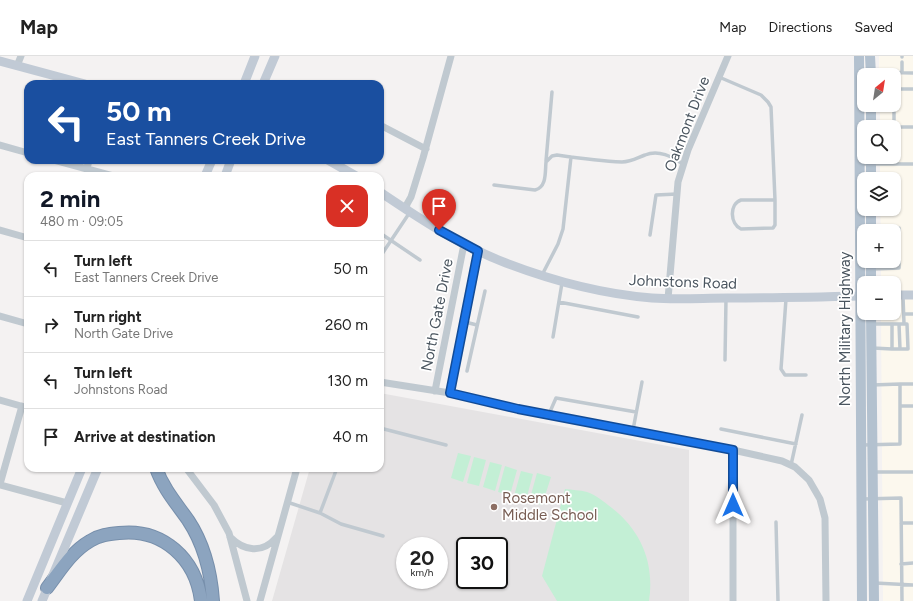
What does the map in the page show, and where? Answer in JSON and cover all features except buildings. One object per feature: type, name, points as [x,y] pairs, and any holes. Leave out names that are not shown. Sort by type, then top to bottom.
[{"type":"highway","points":[[158,472],[163,484],[189,522],[204,553],[209,570],[213,601]]},
{"type":"highway","points":[[47,588],[71,556],[90,540],[110,534],[134,532],[147,534],[158,538],[178,552],[191,569],[196,580],[201,601]]},
{"type":"main road","name":"North Military Highway","points":[[859,56],[860,68]]},
{"type":"main road","points":[[870,56],[870,68]]},
{"type":"main road","name":"North Military Highway","points":[[859,164],[862,276]]},
{"type":"main road","name":"North Military Highway","points":[[862,320],[862,601]]},
{"type":"main road","name":"North Military Highway","points":[[871,320],[874,601]]},
{"type":"main road","points":[[862,584],[874,583]]},
{"type":"street","points":[[17,66],[20,56]]},
{"type":"street","points":[[246,80],[255,56]]},
{"type":"street","points":[[265,80],[275,56]]},
{"type":"street","points":[[406,210],[426,149],[451,56]]},
{"type":"street","name":"Oakmont Drive","points":[[668,299],[678,182],[683,164],[728,56]]},
{"type":"street","points":[[0,61],[70,80]]},
{"type":"street","points":[[384,127],[426,149]]},
{"type":"street","points":[[0,145],[24,152]]},
{"type":"street","points":[[69,164],[98,172]]},
{"type":"street","points":[[87,169],[88,164]]},
{"type":"street","points":[[335,164],[349,172]]},
{"type":"street","name":"Johnstons Road","points":[[384,195],[428,224],[478,251],[505,263],[562,282],[627,295],[668,299],[857,296]]},
{"type":"street","points":[[0,230],[24,237]]},
{"type":"street","name":"North Gate Drive","points":[[435,391],[464,244]]},
{"type":"street","name":"North Gate Drive","points":[[450,393],[478,251]]},
{"type":"street","points":[[901,295],[913,295]]},
{"type":"street","points":[[0,316],[24,323]]},
{"type":"street","points":[[384,383],[450,393],[548,414],[774,458],[791,465],[804,474],[816,489],[824,509],[826,601]]},
{"type":"street","points":[[0,400],[24,407]]},
{"type":"street","points":[[24,410],[0,484],[67,503]]},
{"type":"street","points":[[733,450],[733,601]]},
{"type":"street","points":[[27,601],[80,472]]},
{"type":"street","points":[[42,601],[96,472]]},
{"type":"street","points":[[189,472],[214,505],[230,537],[247,601]]},
{"type":"street","points":[[260,601],[296,472]]},
{"type":"street","points":[[230,537],[241,546],[254,550],[267,546],[278,537]]},
{"type":"lane","points":[[902,62],[902,73],[913,73]]},
{"type":"lane","points":[[719,77],[761,95],[768,102],[770,107],[775,200],[775,225],[773,228],[740,229],[734,224],[734,206],[739,201],[775,200]]},
{"type":"lane","points":[[901,89],[913,89]]},
{"type":"lane","points":[[494,185],[535,190],[539,189],[544,183],[552,92]]},
{"type":"lane","points":[[894,112],[894,127],[913,127]]},
{"type":"lane","points":[[546,162],[552,156],[622,162],[638,159],[652,153],[671,157],[683,164]]},
{"type":"lane","points":[[541,276],[558,244],[563,228],[571,157]]},
{"type":"lane","points":[[901,163],[913,164]]},
{"type":"lane","points":[[650,235],[656,195],[677,194]]},
{"type":"lane","points":[[384,251],[408,215],[406,210]]},
{"type":"lane","points":[[384,236],[420,260]]},
{"type":"lane","points":[[553,337],[562,282]]},
{"type":"lane","points":[[467,371],[485,291]]},
{"type":"lane","points":[[725,360],[726,298]]},
{"type":"lane","points":[[786,298],[781,369],[785,375],[806,375]]},
{"type":"lane","points":[[559,302],[638,317]]},
{"type":"lane","points":[[872,348],[908,348],[906,324],[901,303]]},
{"type":"lane","points":[[904,314],[913,314]]},
{"type":"lane","points":[[464,322],[477,325]]},
{"type":"lane","points":[[871,324],[913,324]]},
{"type":"lane","points":[[892,324],[892,349]]},
{"type":"lane","points":[[899,324],[900,349]]},
{"type":"lane","points":[[633,430],[642,382]]},
{"type":"lane","points":[[861,384],[913,384]]},
{"type":"lane","points":[[861,445],[900,444],[900,384]]},
{"type":"lane","points":[[548,414],[556,398],[636,412]]},
{"type":"lane","points":[[900,406],[913,406]]},
{"type":"lane","points":[[791,465],[802,415]]},
{"type":"lane","points":[[384,429],[446,445]]},
{"type":"lane","points":[[721,429],[796,444]]},
{"type":"lane","points":[[320,513],[336,472]]},
{"type":"lane","points":[[872,472],[913,472]]},
{"type":"lane","points":[[862,499],[901,498],[902,601]]},
{"type":"lane","points":[[287,502],[320,513],[335,522],[383,536]]},
{"type":"lane","points":[[776,522],[778,601]]},
{"type":"lane","points":[[902,523],[913,523]]},
{"type":"lane","points":[[901,564],[913,563]]},
{"type":"lane","points":[[874,583],[913,585]]},
{"type":"shaded area","points":[[879,56],[913,56],[913,601],[883,601],[881,320],[901,320],[901,276],[881,276],[881,268],[901,268],[901,224],[881,224],[880,216],[901,216],[901,172],[880,172],[880,164],[901,164],[901,120],[880,120],[880,112],[901,112],[901,68],[879,68]]},
{"type":"shaded area","name":"Rosemont Middle School","points":[[384,394],[689,450],[689,601],[272,601],[309,472],[384,472]]},
{"type":"green space","points":[[458,453],[471,456],[463,482],[451,478]]},
{"type":"green space","points":[[474,457],[486,460],[479,486],[467,483]]},
{"type":"green space","points":[[490,462],[502,465],[495,491],[483,487]]},
{"type":"green space","points":[[505,466],[517,470],[510,495],[498,492]]},
{"type":"green space","points":[[521,471],[533,474],[526,500],[514,496]]},
{"type":"green space","points":[[537,473],[551,477],[542,505],[529,502]]},
{"type":"green space","points":[[565,489],[590,493],[603,501],[629,524],[643,547],[647,560],[650,573],[649,601],[557,601],[542,576]]},
{"type":"place","name":"Rosemont Middle School","points":[[494,507]]},
{"type":"route","points":[[439,230],[478,251],[450,393],[518,409],[733,450],[733,505]]}]
